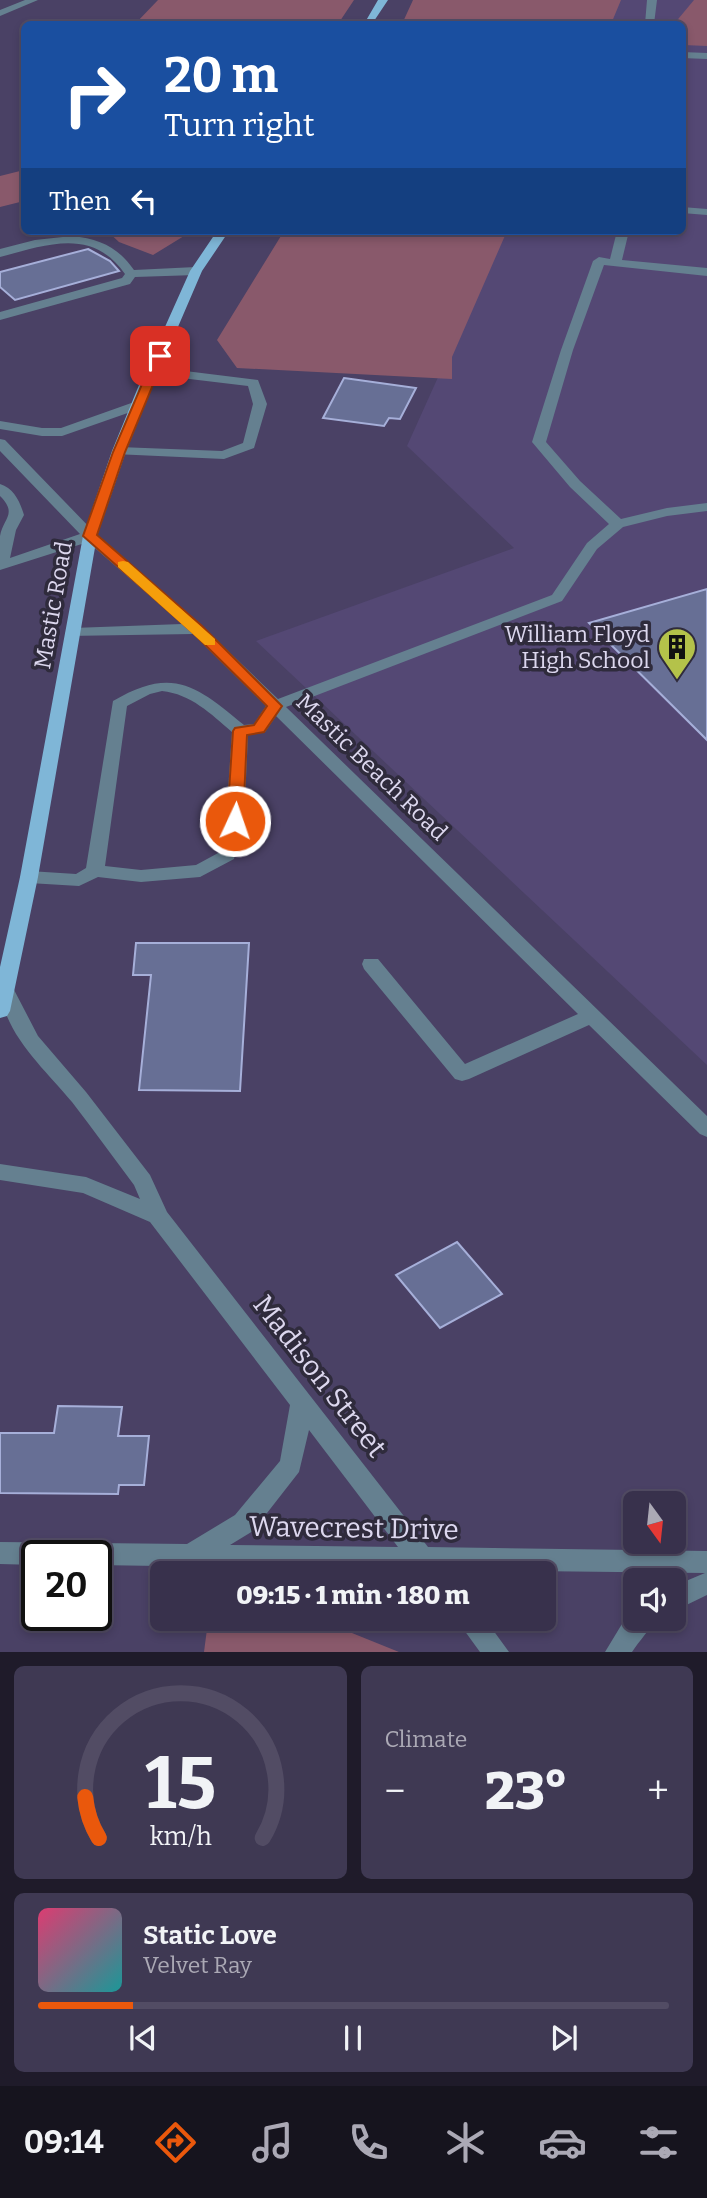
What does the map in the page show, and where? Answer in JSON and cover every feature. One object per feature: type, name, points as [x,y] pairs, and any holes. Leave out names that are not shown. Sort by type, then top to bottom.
[{"type":"main road","points":[[371,21],[383,0]]},
{"type":"main road","name":"Mastic Road","points":[[0,1011],[29,877],[90,536],[137,405],[196,271],[220,235]]},
{"type":"street","points":[[0,13],[33,0]]},
{"type":"street","points":[[650,21],[652,0]]},
{"type":"street","points":[[686,55],[707,56]]},
{"type":"street","points":[[686,210],[707,212]]},
{"type":"street","points":[[615,263],[622,235]]},
{"type":"street","points":[[0,253],[49,240],[71,238],[98,243],[125,263],[131,274]]},
{"type":"street","points":[[618,524],[575,484],[539,442],[567,350],[599,261],[707,272]]},
{"type":"street","points":[[131,274],[196,271]]},
{"type":"street","points":[[0,316],[126,281],[131,274]]},
{"type":"street","points":[[119,452],[224,455],[249,445],[260,404],[253,383],[153,371]]},
{"type":"street","points":[[0,425],[42,432],[62,432],[137,405]]},
{"type":"street","name":"Mastic Beach Road","points":[[0,443],[90,536],[197,629],[707,1129]]},
{"type":"street","points":[[0,488],[13,501],[17,515],[9,530],[1,566]]},
{"type":"street","points":[[95,872],[119,704],[150,688],[179,688],[197,695],[240,731],[259,728],[275,706],[557,598],[592,546],[618,524],[667,512],[707,507]]},
{"type":"street","points":[[1,566],[90,536]]},
{"type":"street","points":[[73,633],[130,629],[197,629]]},
{"type":"street","points":[[29,877],[79,880],[95,872],[141,876],[200,871],[228,855],[235,821],[240,731]]},
{"type":"street","points":[[371,964],[462,1074],[591,1016]]},
{"type":"street","name":"Madison Street","points":[[4,989],[30,1040],[79,1097],[143,1181],[158,1216],[423,1561]]},
{"type":"street","name":"Madison Street","points":[[0,1172],[86,1185],[158,1216]]},
{"type":"street","points":[[189,1556],[244,1524],[291,1465],[302,1404]]},
{"type":"street","name":"Wavecrest Drive","points":[[0,1553],[308,1561]]},
{"type":"street","name":"Wavecrest Drive","points":[[556,1565],[707,1563]]},
{"type":"street","points":[[686,1592],[707,1584]]},
{"type":"street","points":[[479,1631],[496,1652]]},
{"type":"street","points":[[618,1652],[633,1631]]},
{"type":"shaded area","points":[[158,0],[354,0],[340,21],[138,21]]},
{"type":"shaded area","points":[[413,0],[621,0],[612,21],[403,21]]},
{"type":"shaded area","points":[[607,0],[707,0],[707,1065],[256,641],[514,548],[407,446],[502,235],[686,235],[686,21],[597,21]]},
{"type":"shaded area","points":[[694,0],[707,0],[707,46],[686,45],[686,21],[676,21]]},
{"type":"shaded area","points":[[21,171],[21,202],[0,207],[0,176]]},
{"type":"shaded area","points":[[111,235],[184,236],[153,255],[119,242]]},
{"type":"shaded area","points":[[282,235],[505,235],[452,357],[452,379],[237,368],[217,340]]},
{"type":"shaded area","points":[[207,1631],[347,1631],[399,1652],[204,1652]]},
{"type":"building","points":[[88,249],[110,261],[119,271],[15,300],[0,287],[0,272]]},
{"type":"building","points":[[344,378],[416,388],[400,419],[389,418],[384,426],[323,418]]},
{"type":"building","name":"William Floyd High School","points":[[707,589],[707,740],[589,623]]},
{"type":"building","points":[[136,943],[249,943],[240,1091],[139,1090],[151,975],[133,975]]},
{"type":"building","points":[[457,1242],[502,1294],[440,1328],[396,1275]]},
{"type":"building","points":[[58,1406],[122,1407],[118,1436],[149,1436],[144,1485],[119,1485],[118,1494],[0,1493],[0,1433],[54,1433]]},
{"type":"slow traffic","points":[[123,565],[210,642]]},
{"type":"place","name":"William Floyd High School","points":[[677,681]]},
{"type":"route","points":[[160,356],[119,452],[90,536],[197,629],[275,706],[259,728],[240,731],[235,821]]}]
